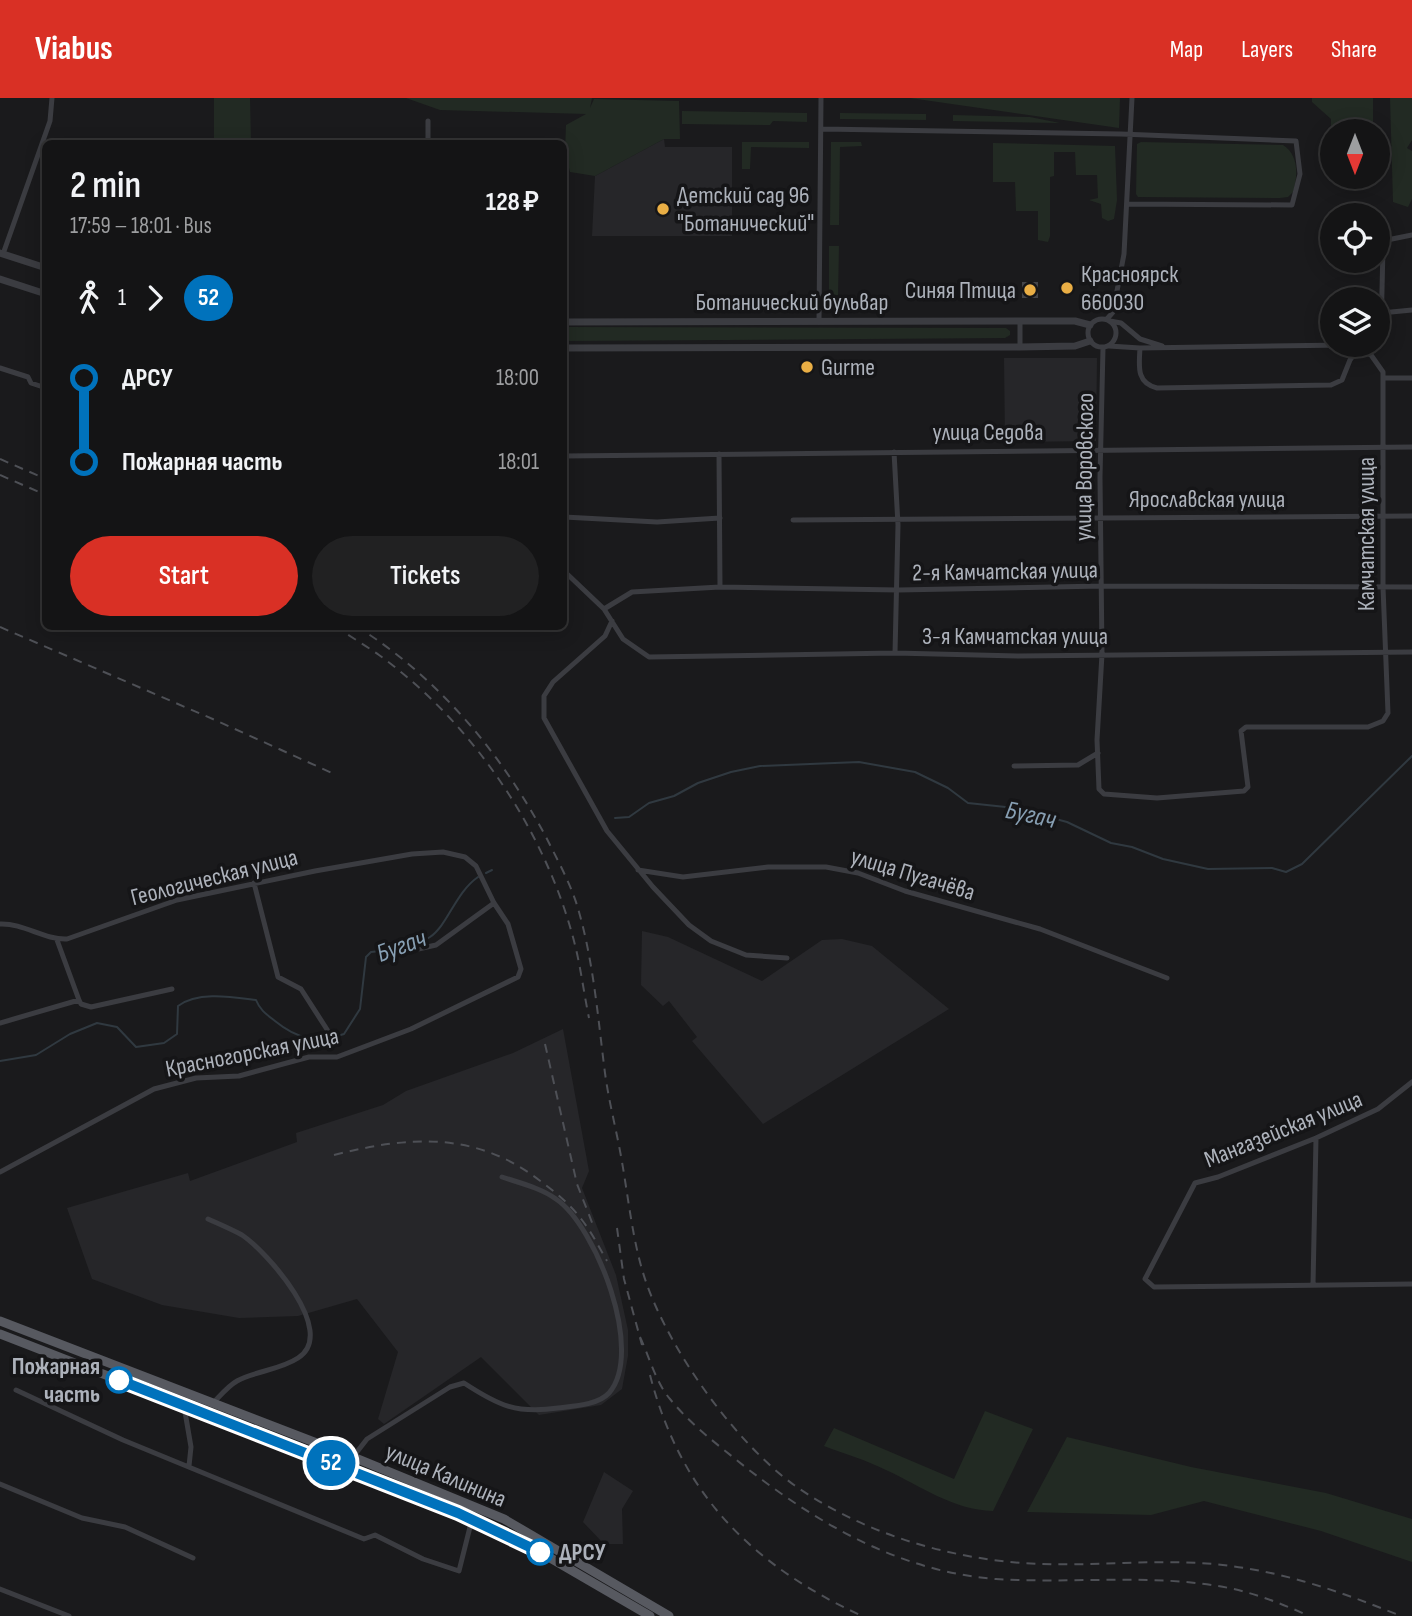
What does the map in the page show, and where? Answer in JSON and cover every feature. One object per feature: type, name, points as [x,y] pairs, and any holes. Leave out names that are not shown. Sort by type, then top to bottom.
[{"type":"main road","name":"улица Калинина","points":[[0,1321],[353,1457],[505,1520],[669,1616]]},
{"type":"main road","name":"улица Калинина","points":[[0,1334],[472,1519],[549,1556],[650,1616]]},
{"type":"main road","points":[[56,1356],[61,1345]]},
{"type":"main road","points":[[99,1372],[103,1361]]},
{"type":"street","points":[[43,140],[50,121],[52,98]]},
{"type":"street","points":[[819,322],[821,98]]},
{"type":"street","points":[[1108,320],[1113,312],[1121,279],[1132,98]]},
{"type":"street","points":[[428,121],[428,140]]},
{"type":"street","points":[[822,129],[1296,141],[1300,174],[1292,205],[1127,204]]},
{"type":"street","points":[[42,143],[2,254],[42,267]]},
{"type":"street","points":[[1381,287],[1382,253],[1387,240],[1412,235]]},
{"type":"street","points":[[0,279],[42,293]]},
{"type":"street","points":[[1390,312],[1412,310]]},
{"type":"street","points":[[1169,348],[1140,339],[1121,323],[1108,320],[1097,320],[1088,332],[1090,341],[1096,346],[1106,347],[1169,348],[1320,345]]},
{"type":"street","points":[[1106,347],[1117,333],[1108,320]]},
{"type":"street","points":[[1020,321],[1020,347]]},
{"type":"street","name":"Ботанический бульвар","points":[[567,322],[1075,321],[1090,326]]},
{"type":"street","name":"Ботанический бульвар","points":[[567,348],[1020,347],[1074,346],[1090,341]]},
{"type":"street","name":"улица Воровского","points":[[1106,347],[1101,449],[1102,654],[1099,789],[1104,794],[1157,798],[1244,792],[1248,787],[1241,731],[1245,727]]},
{"type":"street","points":[[1140,348],[1141,377],[1145,384],[1157,387],[1331,385],[1342,380],[1352,357]]},
{"type":"street","name":"Камчатская улица","points":[[1245,727],[1368,727],[1378,724],[1388,713],[1383,587],[1383,379],[1379,363],[1373,357]]},
{"type":"street","points":[[0,368],[28,377],[31,383],[42,387]]},
{"type":"street","points":[[1383,379],[1412,378]]},
{"type":"street","name":"улица Седова","points":[[567,456],[1383,445],[1412,447]]},
{"type":"street","points":[[894,452],[898,590],[895,653]]},
{"type":"street","points":[[719,454],[720,587]]},
{"type":"street","name":"Ярославская улица","points":[[793,520],[1412,516]]},
{"type":"street","points":[[567,517],[657,522],[720,518]]},
{"type":"street","points":[[567,574],[604,609],[612,621],[606,636],[553,682],[544,696],[544,718],[607,831],[638,870],[690,925],[711,941],[746,955],[787,958]]},
{"type":"street","name":"2-я Камчатская улица","points":[[604,609],[632,592],[720,587],[898,590],[1102,586],[1412,587]]},
{"type":"street","name":"3-я Камчатская улица","points":[[612,621],[623,639],[649,657],[895,653],[1018,656],[1412,652]]},
{"type":"street","points":[[1014,766],[1078,765],[1098,753]]},
{"type":"street","name":"Геологическая улица","points":[[57,940],[67,939],[177,900],[400,856],[443,852]]},
{"type":"street","name":"Красногорская улица","points":[[0,1172],[155,1089],[196,1078],[239,1076],[309,1057],[337,1057],[411,1029],[518,977],[521,969],[508,925],[476,866],[464,858],[443,852]]},
{"type":"street","name":"улица Пугачёва","points":[[638,870],[683,877],[768,867],[826,867],[858,873],[905,891],[1040,929],[1167,978]]},
{"type":"street","points":[[254,883],[278,976],[301,989],[328,1031]]},
{"type":"street","points":[[405,952],[436,945],[494,902]]},
{"type":"street","points":[[0,924],[18,925],[57,940],[81,1004],[91,1007],[172,989]]},
{"type":"street","points":[[0,1023],[79,1000]]},
{"type":"street","points":[[1412,1082],[1412,1089]]},
{"type":"street","name":"Мангазейская улица","points":[[1313,1285],[1154,1287],[1144,1279],[1195,1183],[1218,1177],[1316,1138],[1378,1109],[1412,1082]]},
{"type":"street","points":[[1316,1138],[1313,1285],[1412,1284]]},
{"type":"street","points":[[353,1457],[367,1440],[450,1387],[464,1383],[490,1400],[513,1410],[538,1411],[592,1401],[609,1392],[615,1381],[620,1355],[620,1319],[592,1245],[558,1200],[502,1177]]},
{"type":"street","points":[[208,1219],[242,1236],[269,1260],[300,1298],[310,1337],[306,1351],[298,1359],[236,1381],[214,1404]]},
{"type":"street","points":[[16,1390],[123,1440],[363,1539],[375,1535],[423,1559],[458,1571],[472,1519]]},
{"type":"street","points":[[184,1406],[191,1447],[189,1466]]},
{"type":"street","points":[[0,1484],[82,1518],[125,1527],[193,1558]]},
{"type":"street","points":[[0,1589],[69,1616]]},
{"type":"shaded area","points":[[214,98],[250,98],[251,140],[214,140]]},
{"type":"shaded area","points":[[406,98],[592,98],[590,108],[594,99],[679,101],[680,139],[664,139],[595,176],[570,172],[567,159],[566,125],[586,114],[440,110]]},
{"type":"shaded area","points":[[910,98],[1120,98],[1119,128]]},
{"type":"shaded area","points":[[1312,98],[1373,98],[1373,119],[1331,119],[1312,102]]},
{"type":"shaded area","points":[[1390,98],[1412,98],[1412,140],[1407,148],[1412,151],[1412,199],[1408,207],[1393,202]]},
{"type":"shaded area","points":[[682,111],[807,113],[807,122],[773,121],[770,125],[682,124]]},
{"type":"shaded area","points":[[840,113],[926,114],[926,120],[840,119]]},
{"type":"shaded area","points":[[953,115],[1030,117],[1060,123],[953,121]]},
{"type":"shaded area","name":"Детский сад 96 \"Ботанический\"","points":[[664,139],[665,147],[732,147],[732,236],[592,236],[595,176]]},
{"type":"shaded area","points":[[742,142],[809,142],[809,148],[751,147],[750,169],[742,169]]},
{"type":"shaded area","points":[[831,142],[861,142],[862,146],[840,147],[839,225],[830,225]]},
{"type":"shaded area","points":[[993,143],[1115,146],[1117,200],[1114,219],[1108,221],[1102,218],[1101,204],[1089,200],[1098,198],[1097,175],[1076,175],[1075,152],[1054,152],[1054,176],[1050,177],[1050,236],[1048,242],[1038,240],[1038,211],[1016,211],[1015,182],[993,182]]},
{"type":"shaded area","points":[[1137,144],[1283,145],[1295,160],[1296,179],[1293,192],[1288,197],[1280,198],[1138,197]]},
{"type":"shaded area","points":[[829,246],[839,246],[838,297],[829,297]]},
{"type":"shaded area","points":[[567,327],[1006,328],[1010,335],[1005,338],[567,341]]},
{"type":"shaded area","points":[[1004,358],[1097,358],[1096,441],[1005,442]]},
{"type":"shaded area","points":[[642,931],[668,937],[762,981],[822,940],[842,939],[872,946],[949,1009],[763,1124],[692,1041],[697,1037],[669,1001],[663,1006],[641,985]]},
{"type":"shaded area","points":[[563,1029],[589,1171],[582,1188],[616,1275],[628,1330],[628,1356],[622,1389],[601,1405],[539,1415],[481,1357],[384,1424],[378,1419],[398,1352],[357,1299],[298,1316],[239,1318],[162,1305],[92,1279],[67,1208],[188,1173],[190,1181],[297,1142],[296,1133],[383,1105],[406,1091],[513,1053]]},
{"type":"shaded area","points":[[985,1411],[1033,1429],[993,1511],[978,1510],[951,1502],[878,1466],[824,1446],[834,1428],[954,1479]]},
{"type":"shaded area","points":[[1067,1437],[1191,1467],[1326,1493],[1412,1519],[1412,1562],[1321,1531],[1204,1501],[1151,1515],[1027,1512]]},
{"type":"shaded area","points":[[604,1472],[633,1491],[622,1509],[623,1544],[604,1544],[583,1522]]},
{"type":"building","name":"Синяя Птица","points":[[1022,282],[1038,282],[1038,298],[1022,298]]},
{"type":"waterway","name":"Бугач","points":[[615,818],[629,817],[649,803],[674,796],[698,783],[731,772],[760,766],[859,762],[915,772],[948,788],[968,803],[1015,808],[1067,822],[1111,843],[1132,847],[1163,859],[1208,869],[1272,868],[1286,872],[1302,864],[1412,756]]},
{"type":"waterway","points":[[486,873],[492,870]]},
{"type":"waterway","name":"Бугач","points":[[0,1061],[36,1055],[70,1034],[97,1023],[117,1027],[136,1047],[164,1043],[177,1034],[178,1006],[186,1001],[205,997],[256,1000],[259,1007],[283,1027],[307,1038],[344,1034],[360,1009],[366,957],[371,952],[409,946],[430,937],[442,925],[463,891],[478,877]]},
{"type":"railway","points":[[0,459],[42,477]]},
{"type":"railway","points":[[0,475],[42,493]]},
{"type":"railway","points":[[0,627],[332,773]]},
{"type":"railway","points":[[341,630],[413,682],[475,747],[502,784],[546,862],[562,903],[577,954],[589,1018]]},
{"type":"railway","points":[[362,630],[414,669],[465,719],[509,776],[560,864],[576,902],[584,932],[607,1084],[635,1238],[646,1282],[671,1337],[707,1393],[749,1445],[772,1467],[821,1503],[850,1518],[912,1542],[944,1551],[1009,1562],[1041,1564],[1170,1562],[1238,1567],[1286,1576],[1401,1616]]},
{"type":"railway","points":[[545,1044],[577,1184],[593,1225]]},
{"type":"railway","points":[[334,1155],[389,1144],[415,1142],[441,1142],[491,1153],[515,1164],[562,1198],[586,1225],[607,1261]]},
{"type":"railway","points":[[617,1228],[624,1279],[642,1345]]},
{"type":"railway","points":[[640,1337],[665,1393],[705,1434],[801,1507],[862,1542],[927,1567],[961,1575],[996,1579],[1143,1580],[1201,1584],[1250,1593],[1309,1616]]},
{"type":"railway","points":[[650,1375],[663,1418],[681,1456],[702,1491],[726,1521],[755,1549],[787,1574],[862,1616]]},
{"type":"bus line","name":"52","points":[[119,1380],[458,1513],[540,1552]]},
{"type":"place","name":"Детский сад 96 \"Ботанический\"","points":[[663,209]]},
{"type":"place","name":"Красноярск 660030","points":[[1067,288]]},
{"type":"place","name":"Синяя Птица","points":[[1030,290]]},
{"type":"place","name":"Gurme","points":[[807,367]]},
{"type":"place","name":"Пожарная часть","points":[[119,1380]]},
{"type":"place","name":"ДРСУ","points":[[540,1552]]}]
